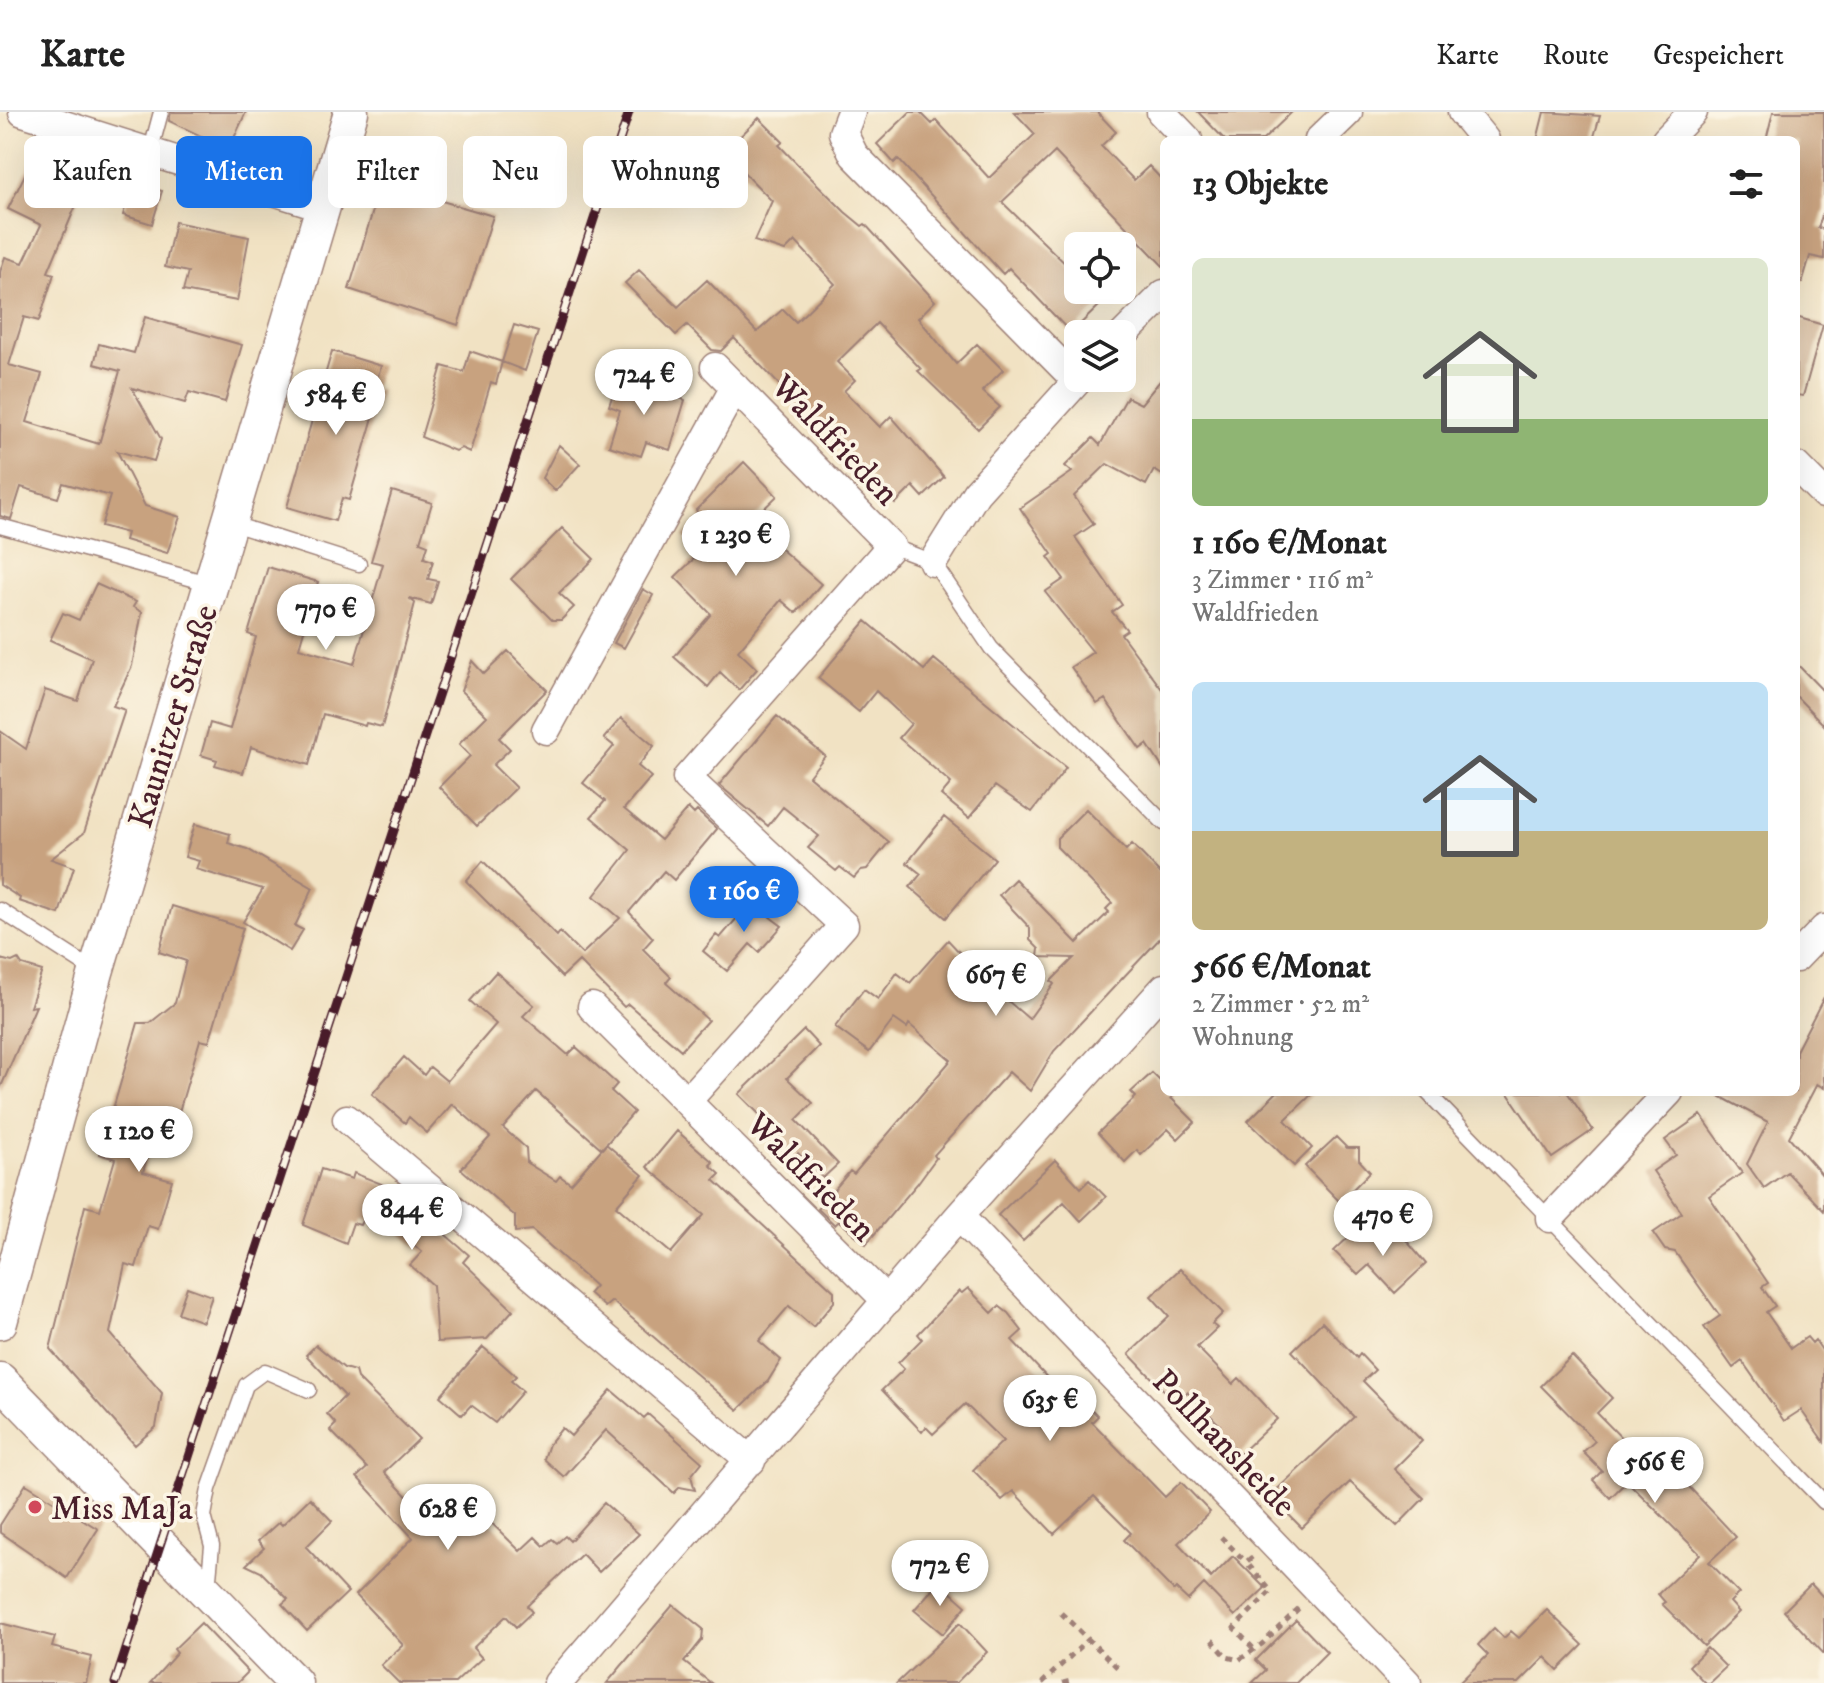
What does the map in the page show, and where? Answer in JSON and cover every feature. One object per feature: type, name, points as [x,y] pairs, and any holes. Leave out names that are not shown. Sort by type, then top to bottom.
[{"type":"street","points":[[23,112],[97,136]]},
{"type":"street","name":"Kaunitzer Straße","points":[[0,1322],[96,972],[351,112]]},
{"type":"street","points":[[851,112],[843,133],[854,155],[1064,365]]},
{"type":"street","points":[[1161,112],[1184,136]]},
{"type":"street","points":[[1323,136],[1348,112]]},
{"type":"street","points":[[1462,112],[1482,136]]},
{"type":"street","points":[[1670,136],[1693,112]]},
{"type":"street","points":[[160,156],[324,207]]},
{"type":"street","points":[[1136,322],[1160,298]]},
{"type":"street","name":"Waldfrieden","points":[[687,1101],[844,925],[687,778],[891,546],[715,367]]},
{"type":"street","name":"Waldfrieden","points":[[546,730],[735,387]]},
{"type":"street","points":[[933,562],[976,493],[1068,392]]},
{"type":"street","points":[[1800,470],[1824,494]]},
{"type":"street","points":[[1800,954],[1824,929]]},
{"type":"street","points":[[558,1683],[959,1216],[1160,992]]},
{"type":"street","name":"Waldfrieden","points":[[592,1007],[887,1301]]},
{"type":"street","points":[[1550,1218],[1665,1096]]},
{"type":"street","points":[[347,1119],[751,1461]]},
{"type":"street","name":"Pollhansheide","points":[[959,1216],[1407,1683]]},
{"type":"street","points":[[0,1380],[295,1683]]},
{"type":"lane","points":[[155,136],[161,112]]},
{"type":"lane","points":[[230,523],[359,564]]},
{"type":"lane","points":[[0,526],[212,584]]},
{"type":"lane","points":[[891,546],[933,562],[991,648],[1160,819]]},
{"type":"lane","points":[[0,910],[96,972]]},
{"type":"lane","points":[[1431,1096],[1824,1502]]},
{"type":"lane","points":[[208,1592],[212,1546],[204,1516],[209,1489],[246,1385],[265,1371],[309,1390]]},
{"type":"path","points":[[1221,1537],[1271,1591],[1234,1628],[1253,1648]]},
{"type":"path","points":[[1246,1562],[1269,1540]]},
{"type":"path","points":[[1212,1640],[1227,1657],[1239,1660],[1317,1590]]},
{"type":"path","points":[[1061,1613],[1119,1669]]},
{"type":"path","points":[[1042,1683],[1089,1639]]},
{"type":"building","points":[[171,112],[246,112],[235,136],[201,136],[169,121]]},
{"type":"building","points":[[910,112],[920,112],[932,124],[936,120],[989,178],[1035,134],[1014,112],[1097,112],[1116,132],[1101,146],[1134,180],[1149,166],[1160,178],[1160,263],[1136,237],[1136,232],[1131,232],[1055,152],[1002,202],[1064,262],[1064,304],[1101,304],[1084,320],[1064,320],[1064,326],[1009,268],[1003,274],[898,159],[894,163],[877,144]]},
{"type":"building","points":[[1198,112],[1292,112],[1267,136],[1221,136]]},
{"type":"building","points":[[1544,112],[1600,116],[1594,136],[1538,136]]},
{"type":"building","points":[[1773,112],[1824,112],[1824,209],[1818,228],[1824,229],[1824,259],[1810,256],[1802,283],[1800,136],[1767,136]]},
{"type":"building","points":[[759,118],[783,142],[779,145],[845,212],[862,226],[865,224],[935,301],[918,318],[956,364],[977,344],[1003,370],[982,391],[1000,407],[978,429],[918,371],[921,369],[877,323],[837,362],[855,380],[844,391],[880,427],[891,416],[944,477],[923,497],[913,486],[895,504],[734,338],[721,351],[712,350],[687,325],[676,335],[625,283],[639,270],[678,307],[707,280],[757,332],[783,309],[796,322],[835,284],[795,241],[785,251],[754,241],[772,201],[748,176],[748,136],[740,136]]},
{"type":"building","points":[[24,176],[24,208],[75,208],[48,272],[54,274],[39,321],[24,317],[9,365],[42,374],[27,422],[99,444],[120,371],[94,364],[99,344],[134,353],[145,317],[242,345],[225,402],[189,392],[185,403],[132,388],[161,439],[154,461],[117,451],[145,506],[180,517],[167,553],[125,540],[127,533],[101,526],[110,496],[63,483],[58,498],[21,487],[11,519],[0,516],[0,272],[5,257],[23,263],[41,225],[8,209]]},
{"type":"building","points":[[447,203],[493,216],[458,325],[349,289],[374,208],[447,208]]},
{"type":"building","points":[[125,208],[157,208],[152,224],[123,215]]},
{"type":"building","points":[[175,222],[249,237],[237,301],[183,291],[188,272],[165,267]]},
{"type":"building","points":[[1800,318],[1823,325],[1803,396],[1800,396]]},
{"type":"building","points":[[514,325],[538,332],[525,371],[502,362]]},
{"type":"building","points":[[332,351],[381,366],[374,389],[381,390],[349,500],[342,498],[335,521],[287,507]]},
{"type":"building","points":[[470,351],[502,362],[496,384],[491,382],[470,452],[461,448],[455,451],[421,437],[442,366],[464,372]]},
{"type":"building","points":[[619,376],[685,400],[670,450],[646,442],[641,456],[609,446],[620,410],[609,406]]},
{"type":"building","points":[[1160,381],[1160,474],[1154,470],[1146,485],[1107,464],[1074,496],[1094,524],[1075,537],[1122,605],[1112,612],[1127,630],[1121,634],[1160,687],[1160,764],[1147,744],[1140,749],[1105,699],[1097,704],[1071,667],[1093,652],[1045,592],[1064,579],[1048,557],[1052,554],[1020,508],[1072,472],[1065,466],[1093,438],[1100,445],[1127,397],[1141,404]]},
{"type":"building","points":[[559,445],[580,464],[555,491],[542,478]]},
{"type":"building","points":[[744,462],[777,496],[750,522],[821,584],[796,613],[781,600],[738,651],[757,669],[739,690],[720,672],[708,687],[674,657],[711,614],[675,577],[700,553],[683,536],[701,519],[696,510]]},
{"type":"building","points":[[392,491],[432,503],[420,542],[428,545],[424,558],[433,561],[428,579],[438,581],[431,604],[409,598],[415,603],[382,727],[366,723],[365,726],[323,714],[309,765],[251,747],[243,773],[215,765],[217,760],[201,755],[210,723],[230,729],[256,637],[248,634],[268,567],[318,582],[299,648],[354,664],[383,564],[371,561]]},
{"type":"building","points":[[562,528],[594,559],[559,593],[574,607],[561,620],[552,620],[511,579]]},
{"type":"building","points":[[96,584],[136,602],[133,607],[142,612],[132,666],[113,706],[125,710],[84,833],[51,859],[74,867],[59,914],[19,901],[20,898],[0,885],[0,731],[26,749],[45,690],[78,701],[92,659],[50,640],[63,613],[79,620]]},
{"type":"building","points":[[643,589],[653,595],[624,648],[614,643]]},
{"type":"building","points":[[866,621],[924,670],[934,659],[1066,768],[1032,812],[995,786],[969,818],[941,795],[951,783],[899,738],[911,724],[876,691],[859,712],[818,678]]},
{"type":"building","points":[[508,651],[547,690],[499,738],[510,749],[493,765],[516,788],[477,826],[439,787],[470,756],[459,744],[487,716],[461,691],[472,661],[484,674]]},
{"type":"building","points":[[1800,667],[1824,692],[1824,725],[1800,700]]},
{"type":"building","points":[[777,716],[825,756],[809,776],[889,842],[867,869],[861,870],[854,878],[840,867],[836,871],[808,848],[819,836],[783,807],[768,826],[719,785]]},
{"type":"building","points":[[621,718],[654,746],[638,766],[651,777],[624,809],[661,840],[688,808],[694,814],[697,811],[717,829],[674,880],[664,871],[629,912],[653,938],[643,949],[671,977],[666,983],[708,1020],[681,1050],[628,1004],[624,1007],[579,961],[562,977],[466,881],[483,861],[557,936],[560,932],[582,954],[620,918],[594,896],[630,850],[591,817],[605,801],[583,783],[614,746],[604,738]]},
{"type":"building","points":[[1086,809],[1126,850],[1132,844],[1160,873],[1160,938],[1054,1051],[1030,1091],[1009,1072],[934,1155],[936,1158],[917,1184],[866,1244],[839,1221],[835,1225],[818,1209],[850,1171],[854,1174],[951,1060],[909,1024],[907,1028],[894,1019],[869,1052],[835,1027],[864,989],[878,999],[897,973],[910,983],[948,940],[976,970],[974,972],[1029,1019],[1054,984],[1051,981],[1074,958],[1038,957],[1039,949],[1030,940],[1030,928],[999,895],[1015,879],[1077,943],[1109,912],[1106,909],[1112,903],[1057,847],[1057,838]]},
{"type":"building","points":[[944,817],[995,859],[946,918],[910,887],[921,874],[907,863]]},
{"type":"building","points":[[195,824],[230,834],[228,843],[247,849],[313,888],[295,926],[303,930],[290,951],[243,922],[263,889],[196,869],[199,861],[185,857]]},
{"type":"building","points":[[756,896],[775,912],[770,917],[782,926],[759,952],[750,944],[727,971],[703,951],[716,935],[720,938]]},
{"type":"building","points":[[172,906],[243,928],[209,1042],[200,1040],[176,1122],[158,1117],[143,1172],[172,1180],[158,1229],[148,1226],[136,1267],[125,1264],[110,1333],[162,1393],[156,1427],[135,1445],[50,1349],[85,1206],[100,1210],[115,1159],[100,1154],[138,1023],[150,1023],[175,1003],[186,961],[159,952]]},
{"type":"building","points":[[0,959],[12,962],[18,959],[22,965],[42,971],[30,1007],[36,1006],[0,1089]]},
{"type":"building","points":[[496,972],[534,1005],[523,1016],[568,1055],[576,1047],[617,1084],[611,1091],[634,1112],[606,1144],[643,1175],[616,1206],[671,1253],[704,1215],[647,1167],[677,1131],[713,1162],[710,1165],[720,1174],[714,1180],[834,1291],[834,1302],[813,1327],[789,1306],[759,1341],[781,1360],[768,1381],[738,1410],[612,1301],[605,1307],[589,1293],[595,1286],[532,1230],[515,1232],[515,1216],[461,1169],[490,1137],[452,1104],[427,1133],[409,1117],[405,1123],[372,1094],[404,1057],[424,1075],[430,1067],[447,1081],[496,1024],[470,1001]],"holes":[[[536,1091],[602,1149],[571,1184],[560,1176],[556,1181],[527,1163],[526,1148],[503,1128]]]},
{"type":"building","points":[[1824,997],[1824,1088],[1817,1084],[1789,1137],[1824,1177],[1824,1211],[1787,1172],[1764,1188],[1747,1164],[1768,1122],[1719,1096],[1800,1096],[1800,1043]]},
{"type":"building","points":[[804,1030],[819,1046],[787,1078],[813,1103],[796,1120],[838,1164],[823,1178],[798,1153],[791,1161],[773,1142],[780,1135],[739,1094]]},
{"type":"building","points":[[1152,1073],[1160,1081],[1160,1096],[1173,1096],[1171,1098],[1195,1122],[1178,1139],[1168,1129],[1141,1155],[1137,1150],[1125,1162],[1098,1133],[1136,1097],[1131,1092]]},
{"type":"building","points":[[1273,1096],[1310,1096],[1285,1120],[1312,1148],[1294,1166],[1248,1121]]},
{"type":"building","points":[[1510,1096],[1570,1096],[1593,1130],[1552,1158]]},
{"type":"building","points":[[1701,1115],[1742,1173],[1709,1196],[1768,1283],[1762,1287],[1775,1306],[1766,1312],[1791,1348],[1807,1337],[1812,1343],[1815,1340],[1824,1353],[1824,1442],[1801,1410],[1784,1421],[1742,1361],[1733,1368],[1704,1327],[1720,1316],[1675,1252],[1665,1250],[1653,1233],[1682,1213],[1653,1171],[1676,1155],[1665,1140]]},
{"type":"building","points":[[1336,1137],[1347,1148],[1359,1148],[1359,1160],[1370,1172],[1340,1202],[1305,1166]]},
{"type":"building","points":[[1055,1160],[1081,1188],[1089,1180],[1106,1197],[1081,1221],[1064,1202],[1023,1241],[998,1215]]},
{"type":"building","points":[[321,1169],[352,1179],[354,1173],[402,1192],[401,1196],[469,1255],[463,1262],[513,1310],[487,1339],[437,1342],[433,1285],[410,1265],[422,1252],[397,1230],[363,1219],[360,1225],[353,1223],[346,1243],[303,1225]]},
{"type":"building","points":[[1395,1227],[1426,1264],[1395,1293],[1369,1265],[1358,1275],[1334,1251],[1355,1231],[1364,1240],[1383,1238]]},
{"type":"building","points":[[1180,1269],[1223,1313],[1212,1324],[1217,1328],[1197,1347],[1233,1384],[1239,1378],[1277,1419],[1240,1454],[1216,1429],[1220,1425],[1187,1392],[1176,1403],[1129,1354],[1169,1316],[1151,1296]]},
{"type":"building","points":[[187,1287],[212,1296],[203,1322],[178,1313]]},
{"type":"building","points":[[968,1288],[992,1313],[999,1306],[1008,1313],[1022,1331],[1012,1340],[1054,1385],[1060,1389],[1066,1383],[1098,1416],[1092,1422],[1165,1497],[1181,1482],[1210,1512],[1178,1543],[1211,1578],[1233,1556],[1265,1588],[1235,1616],[1204,1584],[1188,1600],[1176,1589],[1174,1591],[1124,1540],[1131,1533],[1094,1496],[1054,1534],[1013,1491],[1002,1500],[973,1470],[1003,1441],[965,1404],[933,1434],[926,1427],[922,1432],[882,1390],[904,1369],[898,1363],[922,1339],[918,1334],[959,1291],[962,1293]]},
{"type":"building","points":[[1322,1322],[1357,1358],[1360,1354],[1375,1370],[1363,1381],[1422,1441],[1394,1469],[1424,1498],[1397,1526],[1350,1482],[1302,1528],[1270,1496],[1354,1417],[1292,1351]]},
{"type":"building","points":[[316,1345],[344,1368],[355,1371],[357,1378],[419,1439],[384,1472],[432,1523],[462,1494],[520,1551],[535,1537],[544,1546],[552,1539],[557,1543],[565,1536],[570,1541],[604,1503],[639,1534],[599,1572],[582,1554],[527,1606],[532,1612],[516,1627],[506,1616],[473,1648],[482,1658],[455,1683],[399,1683],[381,1665],[403,1645],[356,1595],[413,1538],[357,1477],[367,1468],[330,1430],[336,1424],[327,1414],[345,1396],[306,1355]]},
{"type":"building","points":[[483,1347],[516,1376],[511,1381],[523,1391],[495,1423],[471,1405],[462,1415],[440,1396]]},
{"type":"building","points":[[1572,1356],[1612,1398],[1597,1413],[1646,1463],[1654,1456],[1674,1477],[1677,1474],[1736,1537],[1709,1562],[1739,1593],[1730,1602],[1739,1612],[1704,1646],[1662,1604],[1665,1602],[1658,1594],[1700,1554],[1627,1481],[1610,1498],[1593,1480],[1602,1471],[1583,1452],[1595,1441],[1541,1386]]},
{"type":"building","points":[[611,1390],[644,1418],[648,1414],[702,1462],[691,1476],[695,1490],[680,1487],[674,1493],[606,1430],[564,1477],[544,1459],[549,1444],[562,1428],[571,1436]]},
{"type":"building","points":[[26,1484],[98,1529],[67,1578],[0,1532],[0,1525]]},
{"type":"building","points":[[310,1498],[332,1521],[306,1547],[348,1592],[307,1631],[282,1604],[288,1599],[261,1572],[246,1565],[264,1548],[258,1541],[279,1522],[282,1525]]},
{"type":"building","points":[[939,1582],[966,1606],[943,1634],[914,1610]]},
{"type":"building","points":[[1811,1584],[1824,1598],[1824,1654],[1784,1611]]},
{"type":"building","points":[[673,1605],[703,1629],[702,1640],[684,1662],[711,1683],[607,1683]]},
{"type":"building","points":[[1547,1610],[1583,1645],[1558,1670],[1545,1657],[1519,1683],[1459,1683],[1488,1655],[1478,1645],[1494,1628],[1504,1638],[1511,1631],[1519,1638]]},
{"type":"building","points":[[1296,1620],[1327,1652],[1296,1683],[1252,1683],[1266,1670],[1256,1660]]},
{"type":"building","points":[[0,1623],[55,1637],[52,1647],[92,1657],[86,1683],[0,1683]]},
{"type":"building","points":[[201,1623],[248,1672],[237,1683],[150,1683],[177,1653],[174,1649]]},
{"type":"building","points":[[960,1623],[987,1652],[956,1683],[897,1683]]},
{"type":"building","points":[[1707,1648],[1726,1667],[1709,1683],[1705,1683],[1689,1666]]},
{"type":"railway","points":[[115,1683],[629,112]]},
{"type":"place","name":"Miss MaJa","points":[[35,1507]]}]
